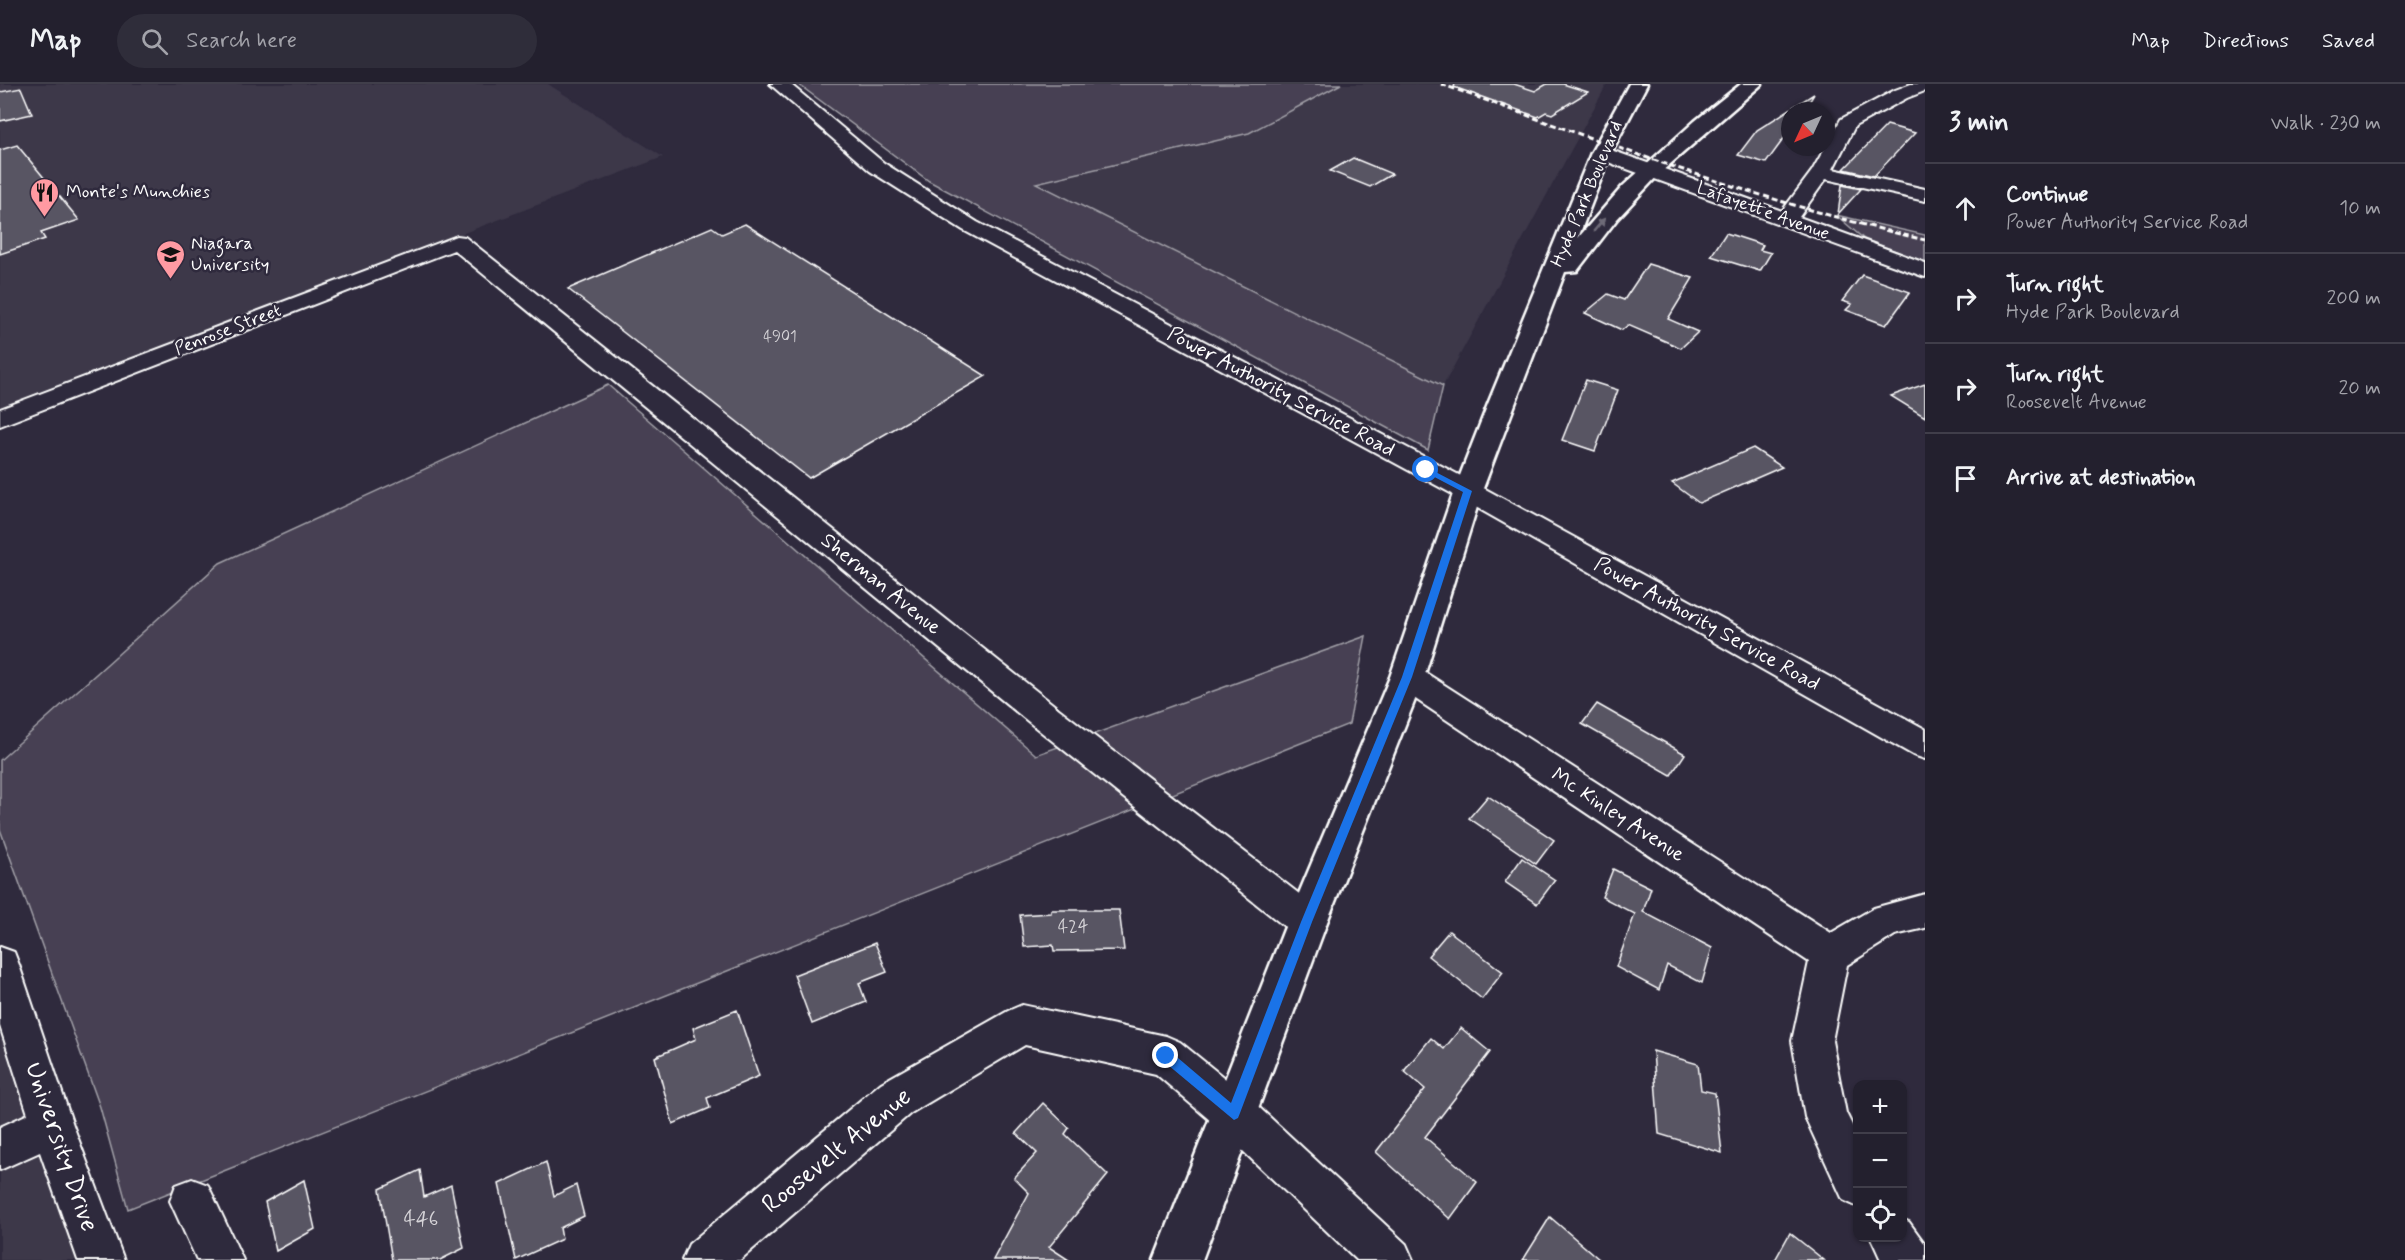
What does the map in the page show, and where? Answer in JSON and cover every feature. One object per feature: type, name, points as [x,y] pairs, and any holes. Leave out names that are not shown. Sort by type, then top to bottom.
[{"type":"main road","name":"Hyde Park Boulevard","points":[[1178,1260],[1307,922],[1407,677],[1467,491],[1601,153],[1638,84]]},
{"type":"main road","name":"Hyde Park Boulevard","points":[[1540,307],[1598,226],[1649,171],[1702,122],[1753,84]]},
{"type":"street","name":"Power Authority Service Road","points":[[779,84],[877,167],[947,213],[1467,491],[1925,746]]},
{"type":"street","points":[[1787,219],[1821,172],[1848,123],[1901,94],[1925,85]]},
{"type":"street","name":"Lafayette Avenue","points":[[1601,153],[1925,270]]},
{"type":"street","points":[[1821,172],[1925,195]]},
{"type":"street","name":"Penrose Street","points":[[0,418],[457,242]]},
{"type":"street","name":"Sherman Avenue","points":[[457,242],[1038,711],[1307,922]]},
{"type":"street","name":"Mc Kinley Avenue","points":[[1407,677],[1830,954]]},
{"type":"street","points":[[1853,1176],[1826,1117],[1812,1041],[1830,954],[1887,920],[1925,911]]},
{"type":"street","name":"University Drive","points":[[0,965],[52,1125],[101,1260]]},
{"type":"street","name":"Roosevelt Avenue","points":[[705,1260],[896,1098],[1022,1025],[1166,1056],[1234,1113],[1390,1260]]},
{"type":"street","points":[[0,1149],[52,1125]]},
{"type":"street","points":[[192,1202],[220,1260]]},
{"type":"street","points":[[1896,1242],[1909,1260]]},
{"type":"shaded area","name":"Niagara University","points":[[0,84],[548,84],[663,157],[0,410]]},
{"type":"shaded area","points":[[798,84],[1341,84],[1249,133],[1036,183],[1443,386],[1428,450],[929,181]]},
{"type":"shaded area","points":[[1341,84],[1607,84],[1443,386],[1035,183],[1249,133]]},
{"type":"shaded area","points":[[1836,215],[1925,235],[1925,262],[1864,239]]},
{"type":"shaded area","points":[[608,385],[1036,755],[1366,636],[1349,724],[128,1209],[100,1107],[0,829],[0,760],[220,563]]},
{"type":"shaded area","points":[[0,1023],[78,1260],[0,1260]]},
{"type":"building","points":[[1455,84],[1514,84],[1535,91],[1547,84],[1563,84],[1588,92],[1552,114],[1546,112],[1538,117],[1454,87]]},
{"type":"building","points":[[21,88],[32,114],[0,121],[0,92]]},
{"type":"building","points":[[1814,94],[1809,102],[1801,102]]},
{"type":"building","points":[[1781,115],[1781,142],[1766,163],[1738,155],[1757,130]]},
{"type":"building","points":[[1887,125],[1915,133],[1874,176],[1844,169]]},
{"type":"building","points":[[17,145],[79,220],[41,233],[45,239],[0,254],[0,150]]},
{"type":"building","points":[[1353,158],[1392,174],[1370,187],[1330,171]]},
{"type":"building","points":[[1842,185],[1861,189],[1838,214]]},
{"type":"building","points":[[745,224],[986,376],[809,478],[568,289],[712,227],[722,234]]},
{"type":"building","points":[[1726,233],[1763,245],[1760,250],[1771,253],[1760,271],[1711,256]]},
{"type":"building","points":[[1648,264],[1693,278],[1668,319],[1698,332],[1681,348],[1628,325],[1622,330],[1585,313],[1608,294],[1624,300]]},
{"type":"building","points":[[1862,275],[1910,292],[1886,325],[1846,310],[1852,304],[1842,301]]},
{"type":"building","points":[[1586,380],[1618,390],[1595,451],[1562,440]]},
{"type":"building","points":[[1925,384],[1925,417],[1891,396]]},
{"type":"building","points":[[1753,448],[1782,467],[1699,503],[1672,483]]},
{"type":"building","points":[[1597,704],[1685,754],[1671,775],[1582,724]]},
{"type":"building","points":[[1488,796],[1554,840],[1536,864],[1469,818]]},
{"type":"building","points":[[1522,858],[1555,880],[1537,904],[1505,882]]},
{"type":"building","points":[[1613,869],[1651,888],[1643,912],[1712,948],[1702,983],[1667,965],[1659,990],[1616,967],[1635,914],[1602,897]]},
{"type":"building","points":[[1051,910],[1119,910],[1124,950],[1054,951],[1053,945],[1024,947],[1020,915],[1051,913]]},
{"type":"building","points":[[1449,931],[1503,972],[1482,999],[1428,956]]},
{"type":"building","points":[[875,943],[887,972],[859,983],[866,1002],[812,1024],[794,975]]},
{"type":"building","points":[[737,1010],[759,1076],[707,1098],[710,1108],[673,1124],[655,1057],[696,1039],[693,1028]]},
{"type":"building","points":[[1461,1028],[1490,1052],[1425,1137],[1477,1182],[1450,1219],[1376,1152],[1425,1089],[1404,1071],[1431,1038],[1444,1049]]},
{"type":"building","points":[[1653,1051],[1698,1064],[1701,1090],[1715,1093],[1722,1153],[1659,1134]]},
{"type":"building","points":[[1043,1103],[1069,1128],[1065,1134],[1108,1175],[1049,1247],[1069,1260],[993,1260],[1029,1193],[1014,1178],[1037,1153],[1016,1133]]},
{"type":"building","points":[[546,1162],[554,1196],[576,1185],[584,1216],[560,1228],[562,1239],[516,1260],[499,1184]]},
{"type":"building","points":[[420,1170],[424,1197],[451,1185],[464,1248],[440,1260],[392,1260],[380,1189]]},
{"type":"building","points":[[304,1180],[315,1229],[276,1251],[265,1202]]},
{"type":"building","points":[[1550,1217],[1600,1260],[1523,1260]]},
{"type":"building","points":[[1790,1233],[1824,1260],[1775,1260]]},
{"type":"railway","points":[[1441,84],[1621,149],[1741,189],[1925,240]]},
{"type":"place","name":"Monte's Munchies","points":[[45,218]]},
{"type":"place","name":"Niagara University","points":[[170,280]]},
{"type":"route","points":[[1166,1056],[1234,1113],[1307,922],[1407,677],[1467,491],[1426,470]]}]
